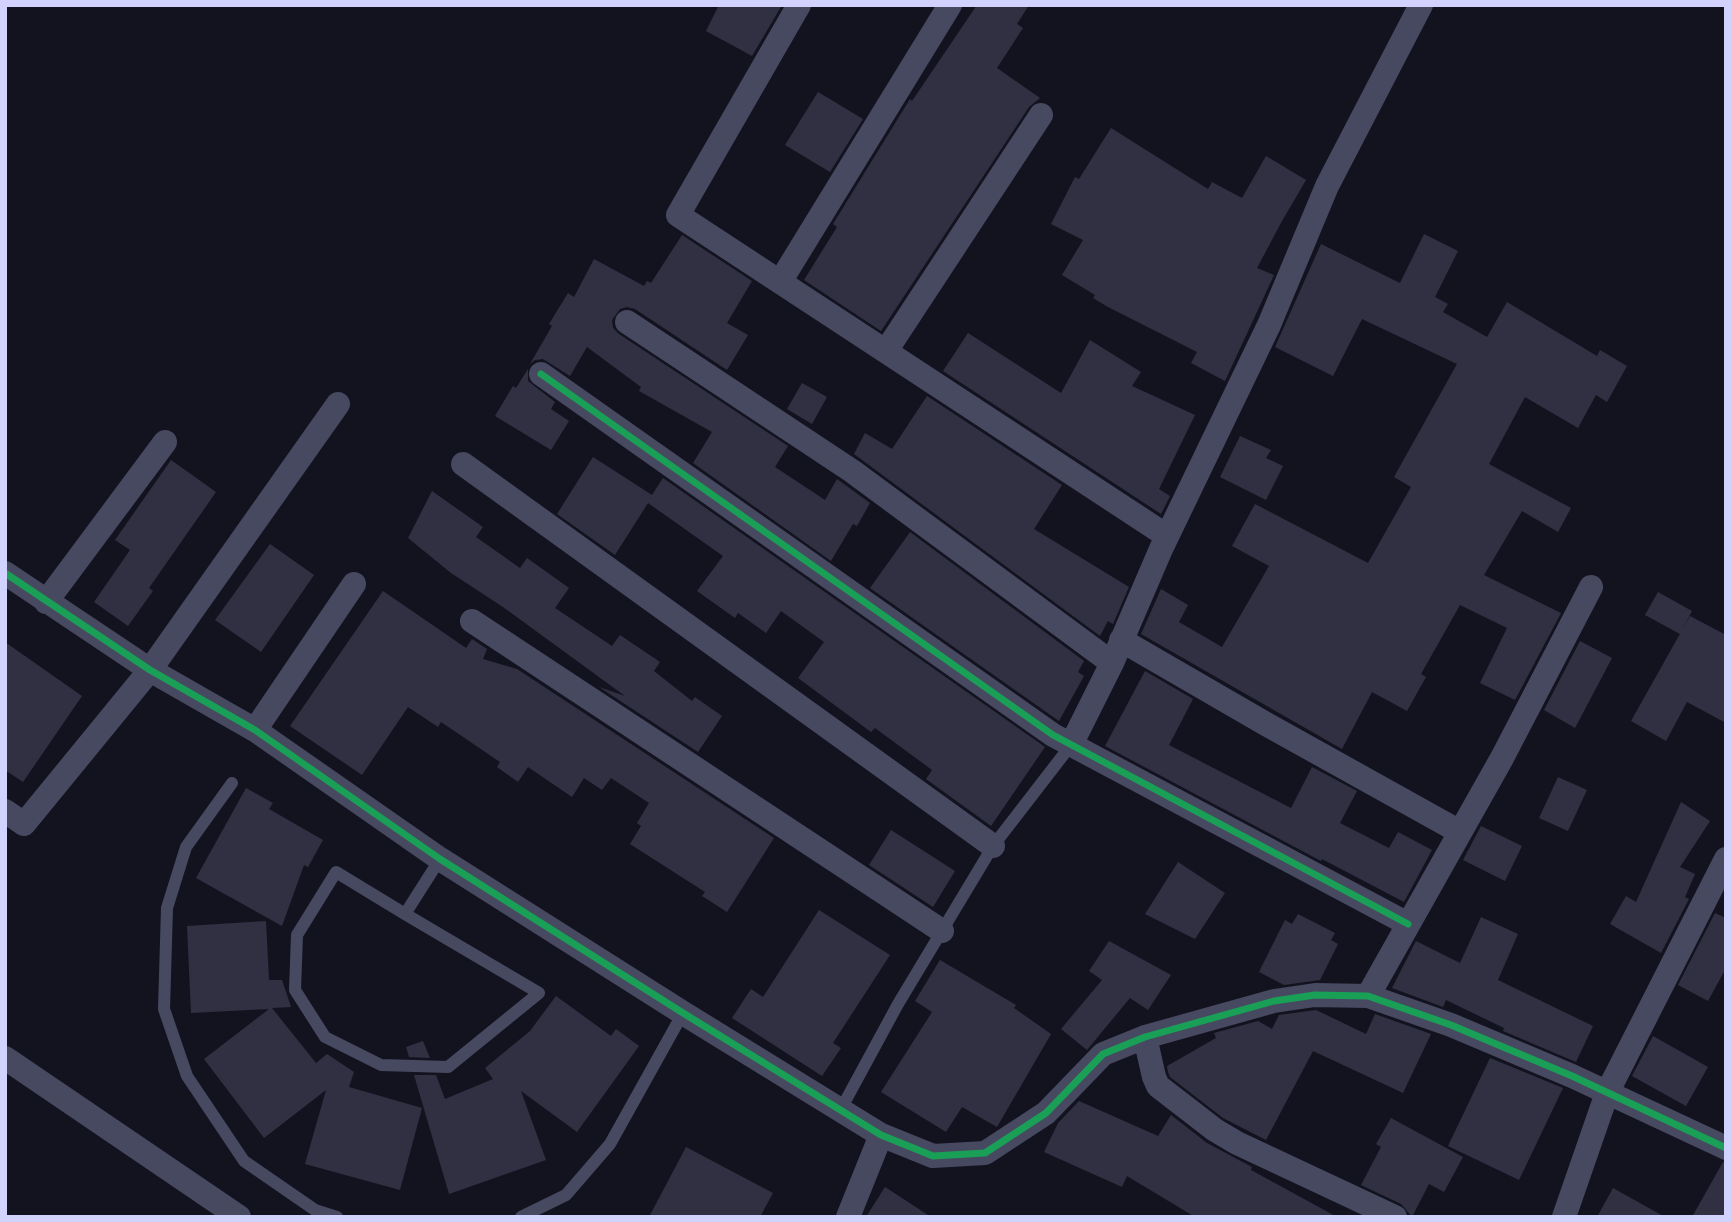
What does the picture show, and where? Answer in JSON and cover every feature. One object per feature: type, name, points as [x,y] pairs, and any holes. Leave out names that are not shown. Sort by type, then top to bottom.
[{"type":"street","points":[[799,5],[678,215],[1167,536]]},
{"type":"street","points":[[780,282],[950,5]]},
{"type":"street","points":[[1071,745],[1112,663],[1167,536],[1269,325],[1326,186],[1420,5]]},
{"type":"street","points":[[886,352],[1041,115]]},
{"type":"street","points":[[627,322],[852,471],[1112,663]]},
{"type":"street","points":[[541,374],[1053,734],[1408,923]]},
{"type":"street","points":[[5,811],[24,824],[150,670],[338,404]]},
{"type":"street","points":[[46,602],[165,443]]},
{"type":"street","points":[[463,464],[993,846]]},
{"type":"street","points":[[5,573],[150,670],[254,730],[440,859],[683,1013],[881,1135],[933,1156],[985,1153],[1046,1113],[1103,1054],[1145,1037],[1274,1001],[1315,995],[1368,996],[1471,1033],[1726,1148]]},
{"type":"street","points":[[254,730],[354,584]]},
{"type":"street","points":[[1368,996],[1502,758],[1591,587]]},
{"type":"street","points":[[472,621],[942,931]]},
{"type":"street","points":[[1121,640],[1460,832]]},
{"type":"street","points":[[1564,1217],[1607,1093],[1726,859]]},
{"type":"street","points":[[1145,1037],[1158,1086],[1215,1130],[1237,1143],[1395,1217]]},
{"type":"street","points":[[5,1058],[239,1217]]},
{"type":"street","points":[[848,1217],[881,1135]]},
{"type":"lane","points":[[841,1109],[898,1004],[993,846],[1071,745]]},
{"type":"lane","points":[[232,783],[186,847],[167,908],[164,1009],[187,1076],[244,1161],[315,1210],[338,1217]]},
{"type":"lane","points":[[405,914],[440,859]]},
{"type":"lane","points":[[336,872],[405,914],[539,993],[448,1067],[381,1065],[325,1037],[295,990],[298,935],[336,872]]},
{"type":"lane","points":[[521,1217],[566,1195],[610,1144],[683,1013]]},
{"type":"building","points":[[719,5],[782,5],[752,56],[706,31]]},
{"type":"building","points":[[977,5],[1029,5],[1017,24],[1023,28],[997,68],[1040,98],[1029,107],[881,331],[804,280],[837,227],[833,224],[910,99],[912,101]]},
{"type":"building","points":[[818,92],[863,119],[830,172],[785,145]]},
{"type":"building","points":[[1111,128],[1208,189],[1212,182],[1242,198],[1266,156],[1306,180],[1257,268],[1274,275],[1225,381],[1191,363],[1197,352],[1108,307],[1093,298],[1095,295],[1062,275],[1083,240],[1051,224],[1075,177],[1079,179]]},
{"type":"building","points":[[1424,234],[1458,251],[1435,297],[1448,304],[1443,312],[1487,337],[1507,302],[1597,356],[1600,350],[1627,366],[1607,402],[1596,395],[1578,428],[1525,397],[1489,464],[1571,508],[1558,532],[1522,511],[1484,575],[1561,613],[1515,700],[1480,683],[1507,628],[1460,605],[1421,674],[1426,677],[1407,711],[1372,692],[1342,749],[1141,634],[1161,589],[1188,605],[1179,622],[1222,647],[1269,566],[1232,546],[1255,504],[1368,563],[1411,487],[1394,477],[1457,364],[1362,319],[1333,376],[1275,347],[1321,244],[1400,283]]},
{"type":"building","points":[[682,235],[752,281],[727,323],[748,335],[727,370],[635,309],[620,309],[612,320],[613,328],[788,446],[775,467],[825,500],[837,479],[870,503],[857,526],[853,524],[831,561],[693,463],[712,432],[639,391],[641,387],[587,347],[570,376],[543,359],[530,364],[552,326],[549,324],[568,293],[574,297],[594,259],[644,286],[647,281],[651,283]]},
{"type":"building","points":[[968,333],[1061,393],[1090,340],[1141,372],[1132,386],[1195,415],[1159,489],[1170,496],[1161,514],[943,371]]},
{"type":"building","points":[[528,369],[528,381],[555,402],[551,409],[569,421],[551,450],[495,416],[513,386],[516,388]]},
{"type":"building","points":[[802,383],[827,397],[812,424],[787,409]]},
{"type":"building","points":[[927,396],[1062,485],[1034,529],[1129,587],[1113,624],[1108,621],[1100,636],[854,454],[865,433],[892,449]]},
{"type":"building","points":[[1240,436],[1271,450],[1266,458],[1283,466],[1266,500],[1220,477]]},
{"type":"building","points":[[593,457],[652,495],[663,478],[1045,747],[991,826],[926,779],[932,770],[875,728],[871,732],[798,678],[824,642],[781,611],[766,633],[738,613],[735,618],[697,591],[723,556],[648,503],[615,555],[557,514]]},
{"type":"building","points":[[171,460],[216,492],[149,588],[153,591],[128,626],[94,602],[130,550],[115,540]]},
{"type":"building","points":[[432,491],[483,527],[476,537],[520,568],[527,558],[569,588],[555,608],[612,646],[620,635],[660,662],[654,671],[692,701],[695,697],[722,716],[698,752],[599,687],[625,696],[503,607],[451,573],[408,538]]},
{"type":"building","points":[[910,532],[1084,661],[1078,672],[1084,676],[1059,721],[870,588]]},
{"type":"building","points":[[270,544],[314,575],[261,652],[215,620]]},
{"type":"building","points":[[383,591],[466,648],[472,639],[487,649],[483,659],[517,669],[774,838],[727,912],[702,896],[705,892],[630,844],[641,826],[637,823],[649,803],[611,778],[602,790],[584,778],[572,797],[528,767],[518,782],[497,767],[500,762],[441,722],[438,727],[408,707],[362,775],[290,726]]},
{"type":"building","points":[[1658,592],[1692,611],[1680,634],[1645,615]]},
{"type":"building","points":[[1690,616],[1726,635],[1726,723],[1687,702],[1666,741],[1631,721]]},
{"type":"building","points":[[1580,641],[1612,658],[1575,728],[1544,710]]},
{"type":"building","points":[[5,642],[82,696],[23,782],[5,770]]},
{"type":"building","points":[[1145,671],[1193,699],[1169,745],[1291,808],[1312,767],[1357,791],[1340,823],[1389,848],[1398,832],[1432,850],[1404,902],[1105,746]]},
{"type":"building","points":[[1558,777],[1587,790],[1568,831],[1539,818]]},
{"type":"building","points":[[246,788],[273,803],[269,809],[323,840],[308,867],[304,865],[282,926],[196,878]]},
{"type":"building","points":[[1681,802],[1710,821],[1680,867],[1695,874],[1685,897],[1689,899],[1661,953],[1610,924],[1626,896],[1636,902]]},
{"type":"building","points":[[1481,826],[1522,846],[1505,881],[1463,860]]},
{"type":"building","points":[[891,830],[955,871],[933,907],[869,865]]},
{"type":"building","points":[[1178,862],[1225,893],[1195,939],[1145,914]]},
{"type":"building","points":[[819,910],[890,955],[833,1043],[841,1048],[822,1076],[732,1018],[751,989],[763,997]]},
{"type":"building","points":[[1715,913],[1726,918],[1726,968],[1708,1001],[1678,985]]},
{"type":"building","points":[[1298,914],[1335,933],[1331,940],[1338,944],[1320,980],[1284,985],[1259,972],[1285,920],[1292,924]]},
{"type":"building","points":[[1481,917],[1518,934],[1498,980],[1593,1026],[1576,1062],[1503,1031],[1504,1028],[1446,1000],[1443,1007],[1392,988],[1416,941],[1460,963]]},
{"type":"building","points":[[266,921],[269,980],[282,980],[291,1007],[272,1008],[316,1063],[327,1054],[354,1072],[349,1087],[422,1108],[400,1190],[305,1164],[326,1090],[264,1138],[204,1059],[269,1009],[191,1013],[187,926]]},
{"type":"building","points":[[1109,941],[1171,975],[1148,1010],[1130,998],[1087,1050],[1061,1029],[1102,980],[1089,971]]},
{"type":"building","points":[[940,960],[1016,1005],[1014,1008],[1051,1034],[997,1127],[962,1107],[946,1132],[881,1092],[932,1012],[915,1001]]},
{"type":"building","points":[[556,996],[611,1036],[616,1029],[639,1046],[577,1132],[521,1091],[546,1160],[449,1194],[414,1075],[436,1075],[445,1099],[493,1079],[485,1068],[530,1031]]},
{"type":"building","points":[[1316,1010],[1366,1034],[1375,1014],[1431,1034],[1403,1093],[1313,1051],[1266,1140],[1223,1118],[1170,1077],[1167,1066],[1216,1038],[1214,1033],[1258,1021],[1272,1029],[1279,1015]]},
{"type":"building","points":[[1653,1036],[1708,1067],[1686,1106],[1632,1076]]},
{"type":"building","points":[[423,1041],[430,1058],[409,1057],[406,1047]]},
{"type":"building","points":[[1490,1058],[1563,1088],[1519,1180],[1448,1146]]},
{"type":"building","points":[[1079,1101],[1158,1136],[1171,1115],[1207,1143],[1337,1217],[1195,1217],[1127,1176],[1122,1187],[1044,1152],[1058,1123]]},
{"type":"building","points":[[1391,1118],[1463,1157],[1444,1192],[1429,1184],[1412,1217],[1401,1204],[1361,1185],[1381,1147],[1376,1144]]},
{"type":"building","points":[[686,1147],[773,1193],[760,1217],[649,1217]]},
{"type":"building","points":[[1723,1162],[1726,1163],[1726,1217],[1692,1217]]},
{"type":"building","points":[[885,1187],[931,1217],[866,1217]]},
{"type":"building","points":[[1613,1188],[1665,1217],[1597,1217]]},
{"type":"cycle path","points":[[541,374],[1053,735],[1408,924]]},
{"type":"cycle path","points":[[5,573],[150,670],[255,730],[440,859],[683,1013],[881,1135],[933,1156],[985,1153],[1046,1113],[1103,1054],[1145,1037],[1274,1001],[1315,995],[1368,996],[1451,1025],[1572,1076],[1726,1148]]}]
